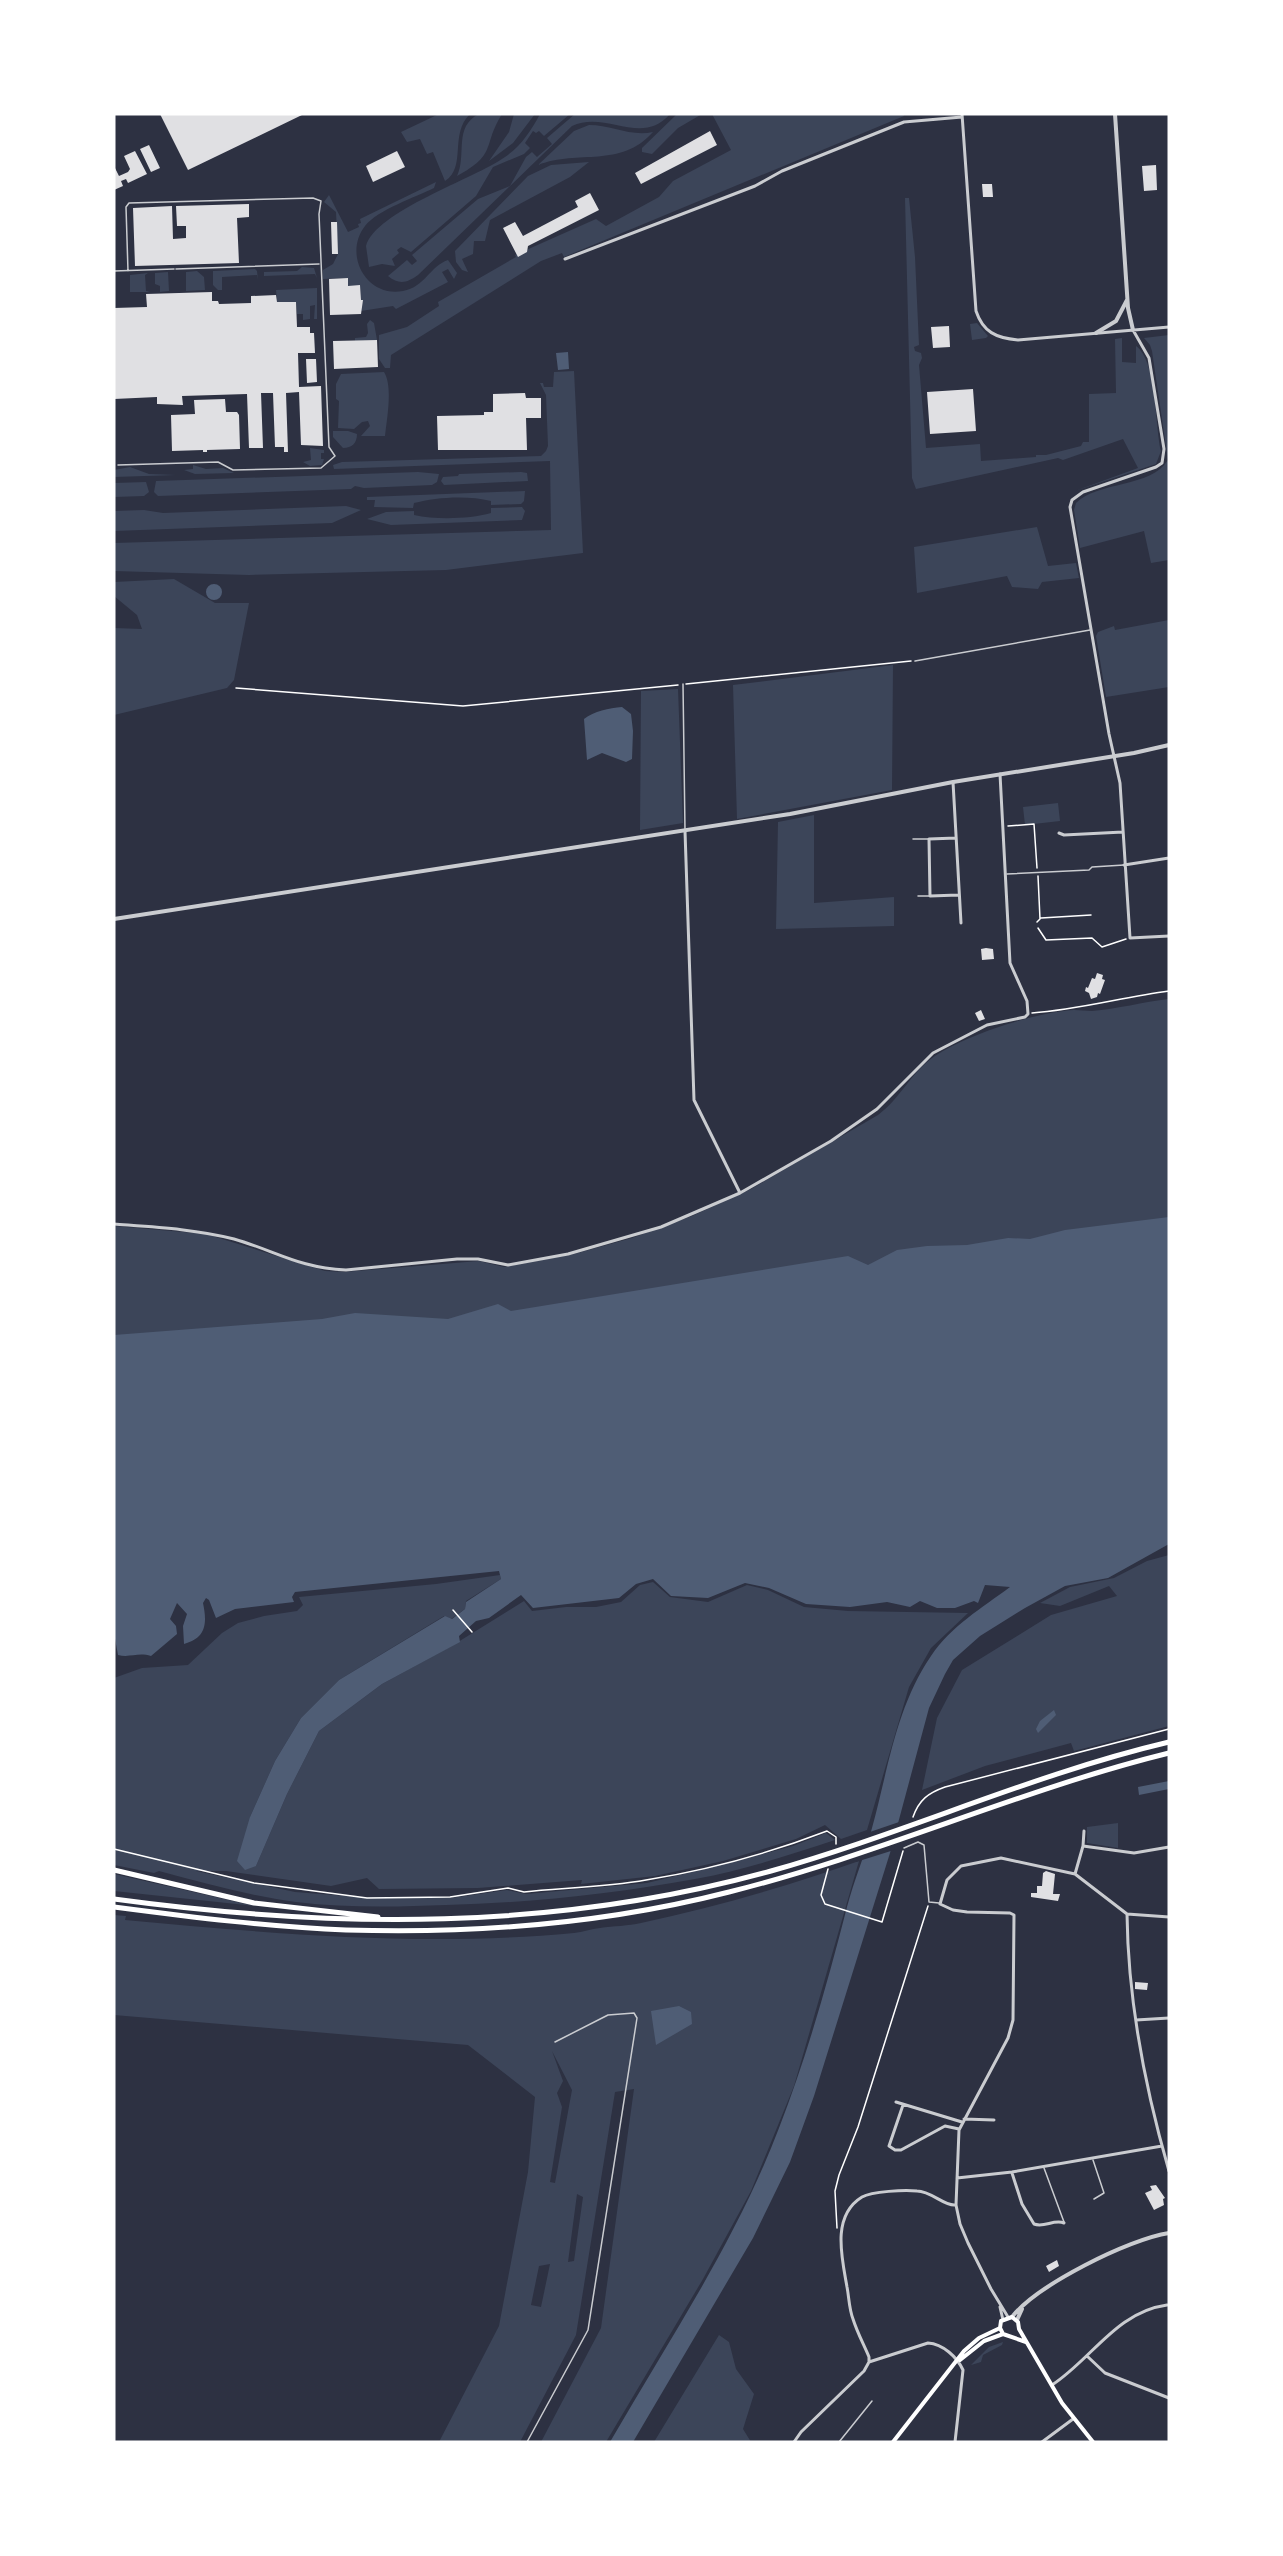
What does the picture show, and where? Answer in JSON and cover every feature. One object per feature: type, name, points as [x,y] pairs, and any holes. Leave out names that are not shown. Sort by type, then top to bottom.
[{"type":"highway","points":[[114,1899],[168,1906],[352,1921],[520,1916],[640,1902],[721,1884],[806,1860],[1078,1767],[1169,1742]]},
{"type":"highway","points":[[114,1907],[229,1921],[345,1930],[442,1930],[540,1926],[669,1906],[728,1893],[812,1869],[1071,1780],[1169,1753]]},
{"type":"highway","points":[[114,1870],[254,1903],[404,1920]]},
{"type":"main road","points":[[959,2361],[964,2351],[979,2338],[1000,2328],[1003,2320],[1010,2317],[1017,2320],[1026,2342],[1073,2419],[1093,2442]]},
{"type":"main road","points":[[1000,2328],[1003,2334]]},
{"type":"main road","points":[[1013,2336],[1019,2329]]},
{"type":"main road","points":[[893,2442],[959,2361],[984,2341],[1003,2334],[1026,2342]]},
{"type":"street","points":[[1115,114],[1127,299],[1132,330],[1149,358],[1164,457],[1162,463],[1156,467],[1083,492],[1072,500],[1070,507],[1120,783],[1130,938],[1169,936]]},
{"type":"street","points":[[565,259],[755,186],[782,171],[884,129],[904,122],[962,116],[976,311],[980,324],[989,333],[1002,339],[1017,340],[1169,327]]},
{"type":"street","points":[[1096,333],[1116,321],[1127,299]]},
{"type":"street","points":[[114,919],[790,814],[953,782],[1114,757],[1169,745]]},
{"type":"street","points":[[114,1224],[205,1233],[236,1240],[302,1264],[323,1269],[345,1270],[478,1259],[508,1264],[568,1254],[634,1236],[691,1215],[740,1192],[789,1166],[866,1118],[933,1053],[987,1025],[1025,1017],[1028,1014],[1027,1000],[1010,963],[1000,774]]},
{"type":"street","points":[[953,782],[961,923]]},
{"type":"street","points":[[686,831],[694,1100],[740,1192]]},
{"type":"street","points":[[1059,832],[1064,835],[1123,832]]},
{"type":"street","points":[[956,838],[929,839],[930,896],[958,895]]},
{"type":"street","points":[[1124,865],[1169,858]]},
{"type":"street","points":[[1075,1874],[1083,1846],[1084,1831]]},
{"type":"street","points":[[1083,1846],[1134,1853],[1169,1847]]},
{"type":"street","points":[[1003,2320],[1000,2307],[960,2224],[956,2205],[959,2130],[1011,2029],[1016,1951],[1014,1916],[1010,1913],[953,1910],[940,1904],[941,1894],[954,1871],[961,1866],[1001,1858],[1075,1874],[1127,1914],[1169,1917]]},
{"type":"street","points":[[1127,1914],[1136,2020],[1169,2171]]},
{"type":"street","points":[[1136,2020],[1169,2018]]},
{"type":"street","points":[[896,2102],[963,2121],[994,2120]]},
{"type":"street","points":[[903,2105],[889,2146],[895,2150],[901,2150],[945,2126],[959,2130]]},
{"type":"street","points":[[957,2178],[1012,2172],[1162,2146]]},
{"type":"street","points":[[1012,2172],[1022,2204],[1034,2224],[1039,2226],[1060,2221],[1064,2223]]},
{"type":"street","points":[[794,2442],[801,2432],[864,2371],[869,2362],[869,2357],[852,2318],[840,2244],[845,2215],[862,2198],[874,2194],[918,2191],[931,2193],[951,2206],[956,2205]]},
{"type":"street","points":[[1000,2307],[1010,2317],[1071,2273],[1133,2244],[1169,2233]]},
{"type":"street","points":[[1052,2385],[1066,2376],[1110,2332],[1131,2317],[1154,2307],[1167,2305]]},
{"type":"street","points":[[1017,2320],[1023,2308]]},
{"type":"street","points":[[869,2362],[928,2343],[935,2343],[959,2361],[963,2370],[955,2442]]},
{"type":"street","points":[[1087,2356],[1105,2373],[1169,2398]]},
{"type":"street","points":[[1042,2442],[1073,2419]]},
{"type":"lane","points":[[118,465],[218,462],[226,467],[244,470],[321,468],[335,456],[329,447],[318,214],[321,201],[313,198],[129,203],[126,207],[128,271]]},
{"type":"lane","points":[[114,271],[320,264]]},
{"type":"lane","points":[[915,661],[1091,630]]},
{"type":"lane","points":[[683,684],[686,831]]},
{"type":"lane","points":[[914,839],[929,839]]},
{"type":"lane","points":[[1005,874],[1089,870],[1092,867],[1124,865]]},
{"type":"lane","points":[[918,896],[930,896]]},
{"type":"lane","points":[[904,1848],[918,1842],[924,1845],[929,1902],[940,1904]]},
{"type":"lane","points":[[527,2442],[588,2330],[637,2018],[634,2013],[608,2015],[555,2042]]},
{"type":"lane","points":[[1092,2158],[1104,2193],[1094,2199]]},
{"type":"lane","points":[[1044,2167],[1064,2223]]},
{"type":"lane","points":[[839,2442],[872,2401]]},
{"type":"path","points":[[236,688],[463,706],[915,661]]},
{"type":"path","points":[[1003,826],[1034,824],[1040,919]]},
{"type":"path","points":[[1037,922],[1042,917],[1091,915]]},
{"type":"path","points":[[1038,928],[1046,940],[1092,938],[1102,947],[1130,938]]},
{"type":"path","points":[[1028,1014],[1080,1008],[1104,1001],[1169,991]]},
{"type":"path","points":[[453,1610],[472,1632]]},
{"type":"path","points":[[916,1807],[926,1796],[945,1787],[1169,1729]]},
{"type":"path","points":[[114,1849],[254,1883],[367,1898],[450,1897],[508,1888],[524,1892],[646,1880],[726,1862],[827,1831],[838,1840],[834,1850]]},
{"type":"path","points":[[831,1860],[821,1898],[825,1904],[882,1922],[904,1848]]},
{"type":"path","points":[[840,2244],[835,2216],[835,2191],[839,2175],[858,2127],[929,1902]]},
{"type":"shaded area","points":[[439,114],[470,114],[460,131],[455,167],[452,175],[445,181],[433,152],[427,154],[420,139],[407,142],[401,132]]},
{"type":"shaded area","points":[[479,114],[502,114],[479,162],[457,176],[460,168],[463,134],[471,119]]},
{"type":"shaded area","points":[[514,114],[535,114],[513,143],[489,161],[509,132]]},
{"type":"shaded area","points":[[540,114],[570,114],[544,136],[539,131],[536,133],[533,131],[525,143],[530,148],[524,154],[493,167],[476,196],[411,252],[401,247],[397,250],[399,253],[392,259],[395,266],[382,264],[369,267],[366,246],[374,233],[388,220],[406,208],[505,157],[525,138]]},
{"type":"shaded area","points":[[575,114],[670,114],[648,128],[598,122],[585,122],[572,126],[510,186],[526,157],[532,152],[537,157],[552,144],[547,138]]},
{"type":"shaded area","points":[[677,114],[702,114],[678,128],[652,154],[642,152],[642,148]]},
{"type":"shaded area","points":[[712,114],[903,114],[904,116],[564,257],[562,253],[541,261],[391,355],[390,368],[385,368],[379,359],[379,335],[407,327],[439,306],[438,302],[516,257],[515,255],[596,219],[606,226],[659,197],[673,181],[731,150]]},
{"type":"shaded area","points":[[589,125],[637,133],[653,132],[627,151],[569,158],[538,165],[574,131]]},
{"type":"shaded area","points":[[589,162],[570,177],[490,220],[485,241],[474,241],[473,254],[462,259],[468,272],[462,270],[456,262],[455,251],[528,176],[551,165]]},
{"type":"shaded area","points":[[436,182],[434,188],[387,209],[365,226],[356,249],[358,261],[369,281],[378,288],[390,291],[411,289],[436,267],[448,260],[457,273],[454,279],[448,269],[442,272],[448,282],[396,309],[393,306],[361,311],[360,286],[348,286],[348,278],[323,279],[323,270],[333,264],[338,254],[336,212],[324,202],[329,195],[348,232],[359,227],[360,219]]},
{"type":"shaded area","points":[[510,186],[418,275],[403,282],[388,276],[407,260],[412,265],[417,261],[412,255],[478,199]]},
{"type":"shaded area","points":[[905,198],[909,198],[915,257],[919,345],[914,347],[915,351],[921,353],[922,358],[919,365],[926,448],[980,444],[981,461],[1036,457],[1036,455],[1046,455],[1089,442],[1089,394],[1116,393],[1115,339],[1122,338],[1122,362],[1136,363],[1136,346],[1143,354],[1152,379],[1161,451],[1156,464],[1075,491],[1138,468],[1123,439],[1063,460],[1058,458],[916,489],[912,478]]},
{"type":"shaded area","points":[[302,267],[314,268],[317,278],[315,274],[264,276],[264,272],[297,271]]},
{"type":"shaded area","points":[[255,269],[257,271],[258,280],[257,275],[222,277],[222,290],[218,290],[213,285],[213,271]]},
{"type":"shaded area","points":[[197,271],[204,277],[205,290],[186,291],[186,272]]},
{"type":"shaded area","points":[[168,272],[169,291],[160,292],[160,286],[155,284],[155,273]]},
{"type":"shaded area","points":[[148,273],[145,275],[146,291],[150,292],[130,292],[130,275]]},
{"type":"shaded area","points":[[317,288],[317,319],[314,319],[315,305],[310,306],[310,319],[303,320],[303,314],[297,314],[296,302],[277,302],[276,290]]},
{"type":"shaded area","points":[[370,320],[374,323],[377,340],[355,341],[355,338],[366,337],[367,324]]},
{"type":"shaded area","points":[[977,323],[988,336],[972,340],[970,324]]},
{"type":"shaded area","points":[[1169,335],[1169,560],[1151,563],[1144,531],[1080,548],[1074,510],[1076,503],[1097,491],[1150,475],[1168,460],[1152,351],[1144,338]]},
{"type":"shaded area","points":[[568,352],[569,369],[558,370],[556,353]]},
{"type":"shaded area","points":[[574,371],[583,553],[446,570],[249,575],[114,571],[114,543],[551,530],[550,461],[334,469],[333,465],[342,462],[541,456],[548,446],[546,395],[540,383],[543,383],[544,387],[553,387],[554,372]]},
{"type":"shaded area","points":[[384,372],[389,394],[385,436],[361,436],[370,426],[368,421],[362,422],[354,429],[338,428],[339,401],[336,399],[336,384],[341,374]]},
{"type":"shaded area","points":[[333,431],[348,431],[357,434],[356,440],[351,446],[343,448],[333,437]]},
{"type":"shaded area","points":[[310,448],[324,450],[324,453],[321,453],[321,459],[324,459],[322,465],[310,466],[303,462],[311,460]]},
{"type":"shaded area","points":[[193,465],[206,469],[223,468],[234,473],[195,474],[184,470],[193,469]]},
{"type":"shaded area","points":[[130,467],[149,474],[176,475],[114,477],[114,470]]},
{"type":"shaded area","points":[[418,472],[439,474],[437,482],[432,485],[364,488],[355,486],[351,489],[158,496],[154,492],[156,481]]},
{"type":"shaded area","points":[[527,473],[528,481],[444,485],[441,481],[443,477],[459,474]]},
{"type":"shaded area","points":[[146,482],[149,492],[144,496],[114,497],[114,483]]},
{"type":"shaded area","points":[[525,491],[524,501],[521,504],[491,505],[491,501],[482,499],[452,498],[414,503],[413,508],[374,507],[375,500],[367,500],[367,497]]},
{"type":"shaded area","points":[[346,506],[361,510],[332,523],[114,531],[114,511],[144,510],[163,513]]},
{"type":"shaded area","points":[[522,507],[525,511],[522,520],[391,525],[367,519],[386,512],[414,511],[414,515],[423,517],[463,518],[491,513],[491,508]]},
{"type":"shaded area","points":[[1037,527],[1048,566],[1076,563],[1079,578],[1042,582],[1038,589],[1012,587],[1007,576],[917,593],[914,547]]},
{"type":"shaded area","points":[[174,579],[215,603],[249,603],[234,680],[227,688],[114,715],[114,628],[142,629],[137,615],[114,596],[114,582]]},
{"type":"shaded area","points":[[214,584],[220,586],[222,592],[220,598],[214,600],[208,598],[206,592],[208,586]]},
{"type":"shaded area","points":[[1169,620],[1169,687],[1106,697],[1096,636],[1098,632],[1114,626],[1115,630]]},
{"type":"shaded area","points":[[893,665],[892,790],[737,819],[733,685]]},
{"type":"shaded area","points":[[678,689],[683,823],[640,830],[641,691]]},
{"type":"shaded area","points":[[622,707],[631,714],[632,759],[626,762],[602,753],[587,760],[584,719],[602,710]]},
{"type":"shaded area","points":[[1058,803],[1060,821],[1025,825],[1023,807]]},
{"type":"shaded area","points":[[814,815],[814,903],[894,897],[894,926],[776,929],[778,822]]},
{"type":"shaded area","points":[[1169,999],[1169,1366],[114,1481],[114,1226],[206,1234],[325,1271],[344,1272],[479,1261],[504,1267],[574,1254],[632,1238],[692,1216],[751,1189],[878,1115],[927,1062],[964,1040],[1041,1015],[1074,1010],[1101,1010]]},
{"type":"shaded area","points":[[1169,1217],[1169,1544],[1108,1578],[1065,1586],[980,1636],[953,1660],[929,1708],[890,1853],[814,2096],[790,2162],[753,2238],[633,2442],[610,2442],[723,2249],[779,2128],[816,2018],[869,1838],[894,1739],[909,1696],[939,1645],[967,1618],[1010,1587],[985,1585],[978,1603],[974,1601],[955,1608],[937,1608],[920,1601],[910,1607],[887,1602],[850,1607],[806,1604],[769,1588],[745,1583],[708,1598],[671,1596],[653,1579],[636,1584],[619,1598],[533,1608],[521,1595],[489,1618],[476,1621],[459,1636],[460,1642],[382,1684],[319,1731],[287,1794],[256,1866],[245,1870],[237,1861],[250,1817],[275,1761],[301,1718],[339,1680],[445,1616],[452,1619],[465,1609],[466,1602],[501,1579],[499,1571],[295,1592],[292,1597],[294,1602],[235,1609],[216,1618],[206,1598],[203,1603],[204,1628],[197,1638],[184,1644],[183,1626],[187,1614],[177,1603],[170,1619],[176,1626],[177,1634],[151,1656],[118,1655],[114,1633],[114,1335],[322,1319],[355,1313],[448,1319],[498,1304],[511,1311],[848,1256],[868,1265],[897,1250],[927,1246],[967,1245],[1008,1238],[1030,1239],[1065,1230]]},
{"type":"shaded area","points":[[1169,1555],[1169,1726],[1074,1751],[1071,1743],[985,1766],[922,1790],[937,1718],[962,1670],[1051,1615],[1117,1596],[1109,1586],[1060,1606],[1040,1603],[1070,1587],[1114,1578],[1147,1561]]},
{"type":"shaded area","points":[[500,1575],[501,1579],[466,1601],[465,1609],[451,1619],[444,1616],[339,1680],[301,1718],[275,1761],[250,1817],[256,1866],[287,1794],[319,1731],[382,1684],[450,1647],[524,1601],[532,1611],[566,1607],[596,1607],[621,1602],[640,1585],[653,1582],[670,1597],[708,1602],[747,1585],[768,1590],[804,1607],[848,1611],[968,1613],[931,1648],[909,1687],[867,1830],[841,1839],[825,1825],[796,1839],[723,1861],[655,1876],[581,1884],[582,1880],[478,1888],[379,1889],[367,1878],[331,1886],[226,1871],[196,1871],[295,1892],[372,1898],[451,1898],[507,1890],[526,1894],[647,1883],[793,1846],[826,1833],[835,1840],[765,1862],[713,1876],[602,1893],[540,1900],[390,1907],[296,1902],[227,1889],[159,1871],[154,1873],[114,1865],[114,1678],[142,1668],[188,1665],[222,1633],[238,1623],[297,1611],[303,1605],[299,1597],[436,1584]]},
{"type":"shaded area","points":[[1054,1710],[1056,1715],[1038,1733],[1036,1729],[1040,1721]]},
{"type":"shaded area","points":[[1169,1781],[1169,1789],[1139,1795],[1138,1787]]},
{"type":"shaded area","points":[[1118,1823],[1118,1848],[1087,1843],[1087,1827]]},
{"type":"shaded area","points":[[859,1861],[794,2086],[751,2191],[703,2279],[606,2442],[541,2442],[601,2328],[634,2089],[615,2092],[576,2335],[520,2442],[439,2442],[499,2326],[528,2172],[535,2097],[468,2045],[114,2015],[114,1915],[126,1916],[125,1920],[349,1937],[461,1939],[574,1933],[669,1917],[724,1903]],"holes":[[[552,2051],[572,2090],[555,2183],[550,2182],[562,2107],[557,2093],[563,2081]],[[577,2194],[583,2197],[574,2261],[568,2262]],[[550,2264],[541,2307],[531,2305],[539,2266]]]},
{"type":"shaded area","points":[[114,1874],[255,1906],[114,1891]]},
{"type":"shaded area","points":[[679,2006],[691,2012],[692,2024],[656,2045],[651,2011]]},
{"type":"shaded area","points":[[719,2335],[729,2342],[736,2369],[754,2394],[743,2429],[751,2442],[654,2442]]},
{"type":"shaded area","points":[[1003,2342],[1002,2345],[983,2355],[981,2362],[971,2365],[989,2347]]},
{"type":"pier","points":[[902,1821],[894,1850],[856,1862],[867,1833]]},
{"type":"building","points":[[160,114],[304,114],[188,170]]},
{"type":"building","points":[[710,131],[717,145],[641,184],[635,173]]},
{"type":"building","points":[[149,145],[160,168],[151,172],[140,149]]},
{"type":"building","points":[[135,151],[147,174],[128,183],[126,179],[121,181],[123,186],[114,190],[114,166],[119,176],[128,172],[130,169],[124,156]]},
{"type":"building","points":[[397,151],[405,167],[373,182],[366,166]]},
{"type":"building","points":[[1156,165],[1157,190],[1144,191],[1142,166]]},
{"type":"building","points":[[982,184],[992,184],[993,197],[983,197]]},
{"type":"building","points":[[590,193],[599,210],[528,246],[527,252],[518,257],[503,228],[515,222],[523,236],[578,207],[575,201]]},
{"type":"building","points":[[249,204],[249,217],[237,218],[239,263],[135,266],[133,208],[172,206],[173,239],[186,238],[186,226],[177,226],[176,206]]},
{"type":"building","points":[[331,222],[337,222],[338,254],[332,254]]},
{"type":"building","points":[[348,278],[348,286],[360,285],[361,300],[363,300],[361,314],[330,315],[329,279]]},
{"type":"building","points":[[212,292],[212,301],[218,301],[219,304],[251,303],[251,296],[276,295],[277,302],[296,302],[297,327],[310,327],[310,333],[314,333],[315,353],[298,353],[299,387],[321,386],[323,446],[301,445],[299,392],[286,393],[288,452],[284,452],[284,447],[275,447],[273,393],[261,393],[263,448],[249,448],[247,394],[182,396],[183,405],[157,404],[157,397],[114,399],[114,308],[147,307],[146,294]]},
{"type":"building","points":[[949,326],[950,347],[933,348],[931,327]]},
{"type":"building","points":[[377,340],[378,367],[334,369],[333,341]]},
{"type":"building","points":[[306,359],[316,359],[317,382],[307,383]]},
{"type":"building","points":[[973,389],[976,431],[930,434],[927,392]]},
{"type":"building","points":[[525,393],[526,398],[541,398],[541,418],[526,418],[527,450],[438,450],[437,416],[484,415],[484,412],[493,412],[493,394]]},
{"type":"building","points":[[225,399],[226,412],[237,412],[239,415],[240,449],[207,450],[207,452],[203,450],[172,451],[171,415],[195,414],[194,400]]},
{"type":"building","points":[[981,949],[993,949],[994,959],[982,960]]},
{"type":"building","points":[[1097,973],[1103,975],[1102,979],[1105,980],[1100,994],[1098,993],[1097,997],[1091,999],[1089,993],[1085,991]]},
{"type":"building","points":[[981,1010],[985,1019],[979,1021],[975,1013]]},
{"type":"building","points":[[1046,1871],[1055,1874],[1053,1894],[1060,1894],[1058,1901],[1031,1897],[1031,1893],[1037,1893],[1037,1886],[1042,1886],[1043,1873]]},
{"type":"building","points":[[1135,1982],[1148,1983],[1147,1990],[1135,1989]]},
{"type":"building","points":[[1156,2185],[1165,2198],[1163,2199],[1164,2205],[1154,2210],[1145,2193],[1152,2190],[1150,2186]]},
{"type":"building","points":[[1057,2260],[1059,2266],[1049,2272],[1046,2266]]}]
